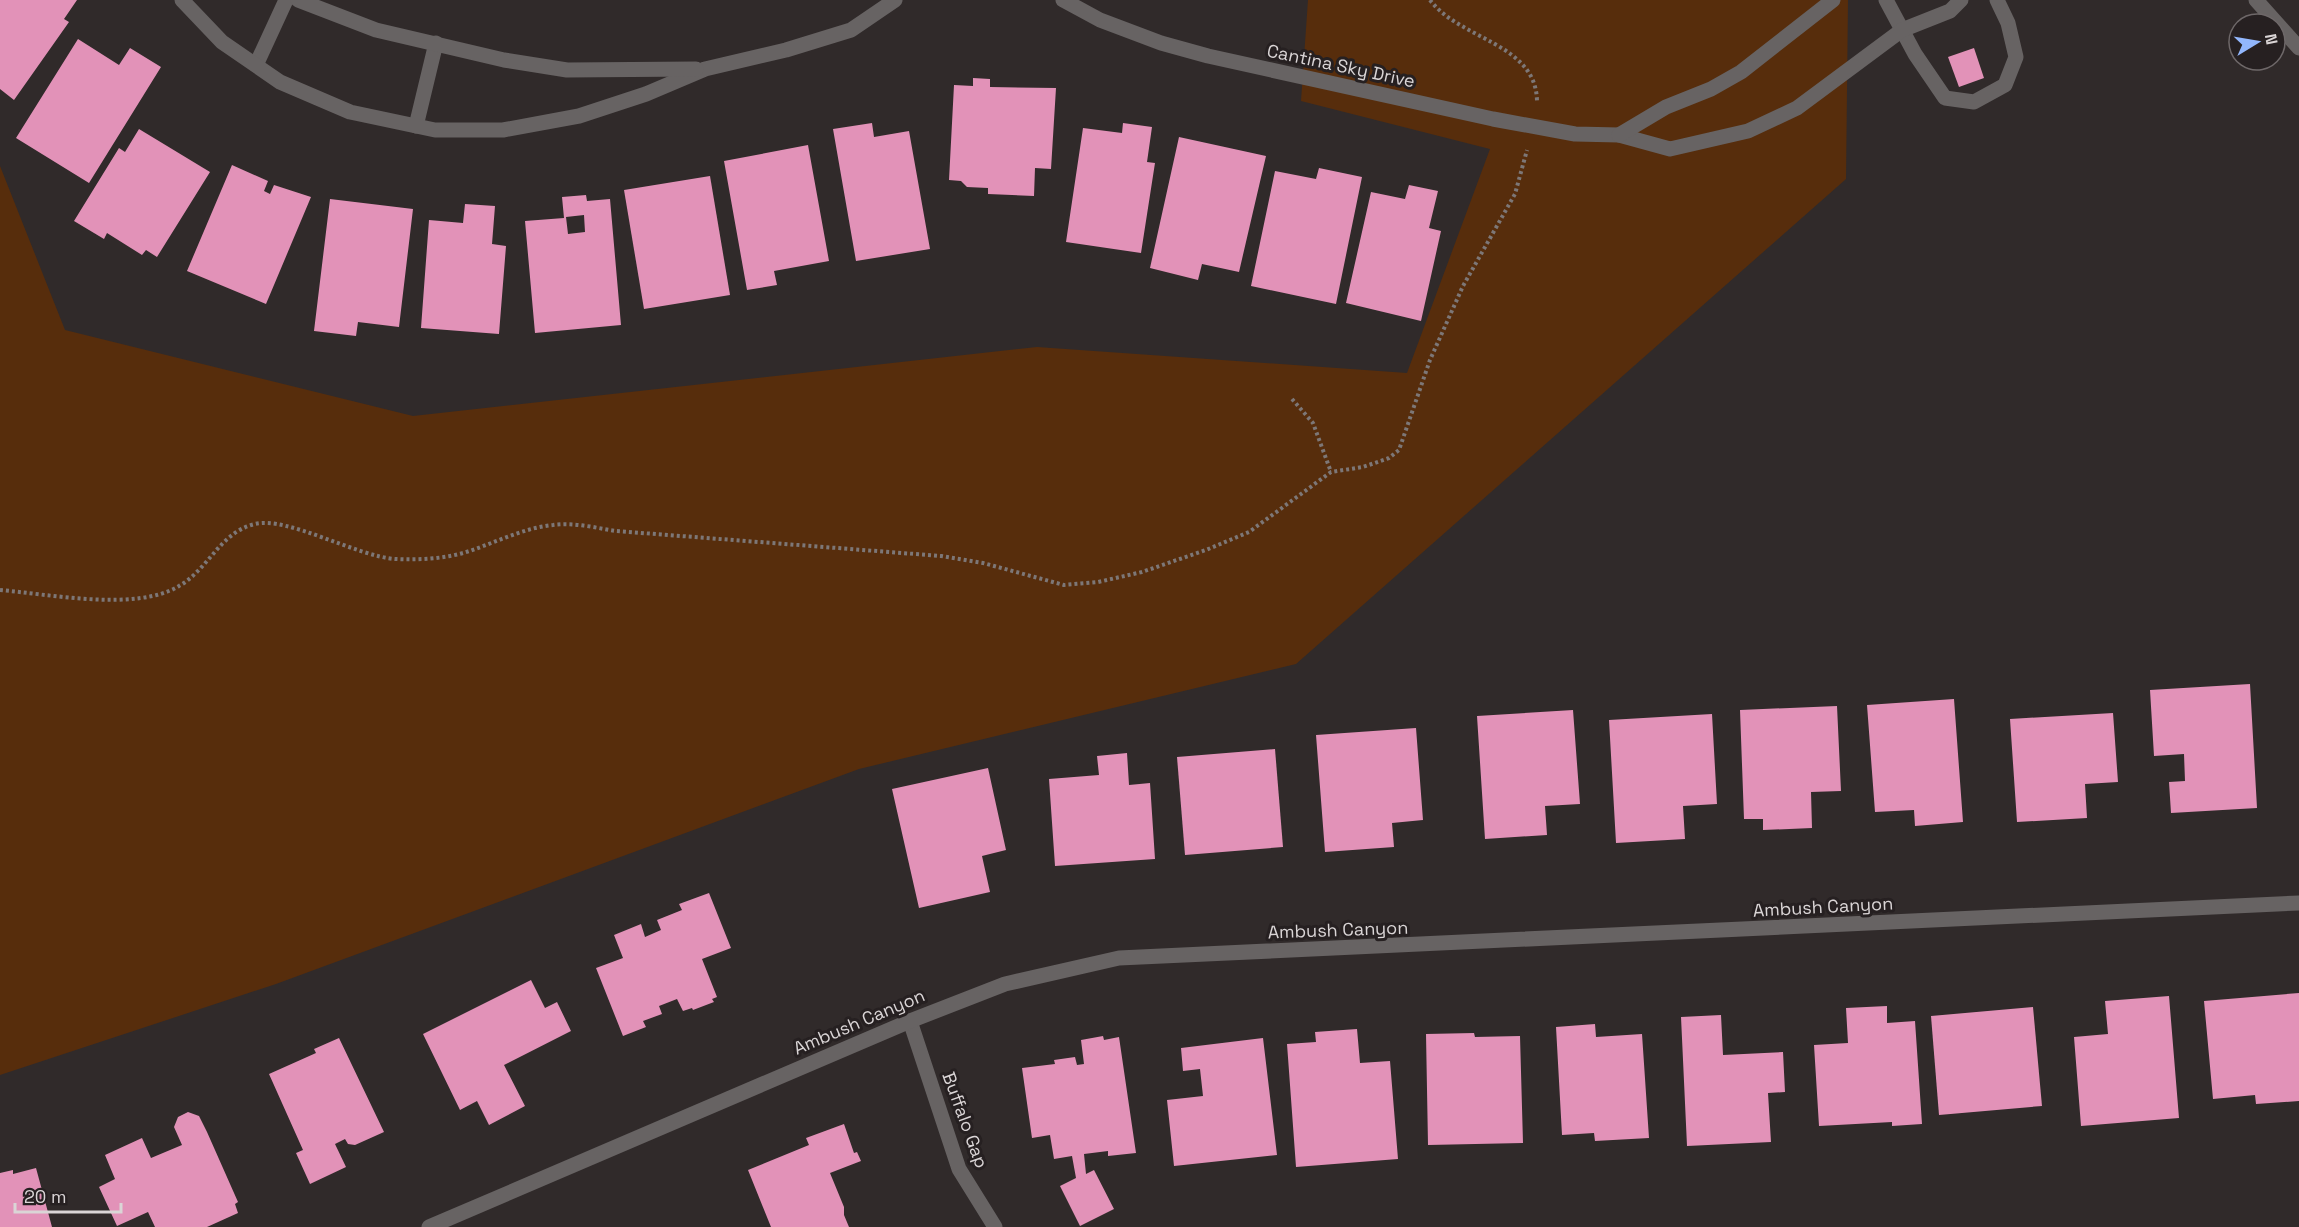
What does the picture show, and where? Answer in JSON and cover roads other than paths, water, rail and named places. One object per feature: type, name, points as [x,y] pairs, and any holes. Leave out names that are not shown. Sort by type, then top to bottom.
[{"type":"street","points":[[182,0],[222,42],[280,82],[350,112],[435,130],[503,130],[579,116],[646,94],[705,69],[786,50],[850,30],[895,0]]},
{"type":"street","points":[[256,65],[286,0]]},
{"type":"street","points":[[298,0],[376,30],[504,60],[567,70],[705,69]]},
{"type":"street","name":"Cantina Sky Drive","points":[[1063,0],[1100,20],[1161,43],[1208,56],[1532,126],[1575,134],[1620,135],[1670,149],[1748,131],[1797,108],[1902,30],[1950,11],[1961,0]]},
{"type":"street","points":[[1620,135],[1666,107],[1711,89],[1741,72],[1833,0]]},
{"type":"street","points":[[1886,0],[1945,98],[1974,102],[2006,85],[2016,57],[2008,23],[1996,0]]},
{"type":"street","points":[[2256,0],[2299,48]]},
{"type":"street","points":[[416,126],[436,43]]},
{"type":"street","name":"Ambush Canyon","points":[[429,1227],[910,1021],[1005,984],[1119,958],[2299,903]]},
{"type":"street","name":"Buffalo Gap","points":[[910,1021],[958,1169],[995,1227]]}]
